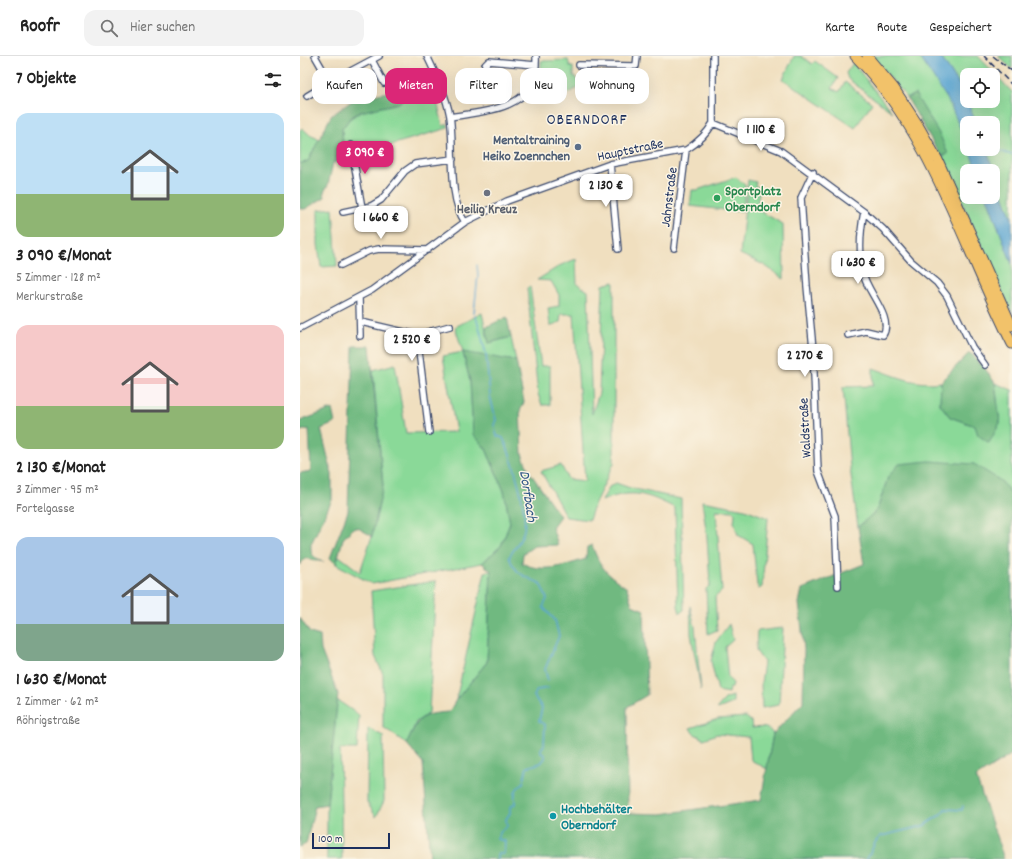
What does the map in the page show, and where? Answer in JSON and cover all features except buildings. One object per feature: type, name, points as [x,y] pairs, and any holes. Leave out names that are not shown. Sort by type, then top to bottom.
[{"type":"highway","points":[[854,56],[887,94],[907,123],[931,165],[1012,344]]},
{"type":"highway","points":[[867,56],[894,88],[917,123],[938,160],[1012,326]]},
{"type":"street","points":[[315,56],[322,68]]},
{"type":"street","points":[[357,68],[379,56]]},
{"type":"street","points":[[427,56],[446,98],[450,117],[456,204],[465,222]]},
{"type":"street","points":[[450,117],[498,109],[524,96],[534,80],[536,56]]},
{"type":"street","points":[[579,66],[636,66],[637,56]]},
{"type":"street","points":[[713,56],[713,123],[781,151],[813,172],[864,212],[883,229],[910,261],[937,283],[947,296],[972,347],[985,365]]},
{"type":"street","points":[[372,60],[384,83]]},
{"type":"street","points":[[485,65],[489,61],[536,65]]},
{"type":"street","points":[[307,96],[312,93]]},
{"type":"street","name":"Hauptstraße","points":[[300,328],[359,298],[465,222],[521,194],[610,164],[686,150],[704,135],[713,123]]},
{"type":"street","points":[[351,145],[362,208]]},
{"type":"street","name":"Jahnstraße","points":[[674,248],[686,150]]},
{"type":"street","points":[[342,212],[371,206],[380,200],[405,171],[415,164],[453,159]]},
{"type":"street","points":[[610,164],[618,249]]},
{"type":"street","name":"Waldstraße","points":[[813,172],[801,198],[813,349],[818,471],[835,516],[838,586]]},
{"type":"street","points":[[848,335],[866,332],[883,335],[886,326],[884,314],[871,294],[863,274],[860,231],[864,212]]},
{"type":"street","points":[[341,265],[369,250],[428,250]]},
{"type":"street","points":[[359,298],[361,322],[360,336]]},
{"type":"street","points":[[361,322],[417,336],[450,326]]},
{"type":"street","points":[[417,336],[429,432]]},
{"type":"green space","points":[[794,56],[801,56],[812,64],[815,61],[838,78],[832,88],[839,92],[845,82],[872,103],[855,128],[783,79]]},
{"type":"green space","points":[[872,56],[919,56],[933,75],[960,123],[960,156],[972,156],[974,164],[960,164],[960,198],[941,156],[948,154],[915,94],[907,98]]},
{"type":"green space","points":[[940,56],[978,56],[989,68],[960,68],[960,86]]},
{"type":"green space","points":[[998,56],[1012,56],[1012,69]]},
{"type":"green space","points":[[568,60],[570,67],[573,67],[575,90],[567,94],[567,68],[541,68],[541,61]]},
{"type":"green space","points":[[853,63],[892,112],[848,79],[846,73]]},
{"type":"green space","points":[[1000,79],[1012,92],[1012,219],[1000,187],[1000,164],[992,164],[989,156],[1000,156],[1000,116],[973,116],[970,108],[1000,108]]},
{"type":"green space","points":[[385,92],[385,104],[395,104],[360,112],[350,118],[342,129],[343,146],[333,163],[328,185],[324,192],[325,197],[305,209],[300,209],[300,164],[308,161],[331,116],[348,104],[377,104],[377,94]]},
{"type":"green space","points":[[915,94],[940,135],[948,154],[941,156],[907,98]]},
{"type":"green space","points":[[391,104],[438,104],[443,126],[448,124],[448,128],[360,154],[357,143],[351,144],[351,158],[333,163],[343,146],[342,129],[351,118],[367,110]]},
{"type":"green space","points":[[302,128],[310,135],[320,140],[308,162],[300,164],[300,130]]},
{"type":"green space","name":"Sportplatz Oberndorf","points":[[736,177],[745,185],[743,212],[690,206],[692,190],[697,190]]},
{"type":"green space","points":[[748,180],[756,182],[755,186],[760,188],[758,210],[783,224],[784,279],[764,265],[740,254]]},
{"type":"green space","points":[[963,204],[990,204],[1012,264],[1012,314]]},
{"type":"green space","points":[[333,208],[337,266],[321,267],[318,244],[318,210]]},
{"type":"green space","points":[[576,259],[577,284],[588,291],[592,414],[599,393],[603,285],[614,282],[614,463],[594,505],[589,520],[566,517],[541,471],[561,465],[568,479],[585,481],[574,314],[561,314],[560,322],[550,326],[548,308],[559,306],[559,295],[551,281],[537,280],[561,265]]},
{"type":"green space","points":[[530,286],[541,366],[550,366],[550,405],[542,405],[538,394],[527,288]]},
{"type":"green space","points":[[482,313],[489,343],[511,337],[516,361],[463,353],[470,381],[473,434],[486,449],[504,491],[510,523],[501,546],[482,563],[372,584],[336,564],[339,556],[360,572],[372,536],[383,486],[373,370],[395,364],[406,433],[456,432],[443,356],[463,352],[455,327]]},
{"type":"green space","points":[[507,317],[511,337],[489,343],[486,327]]},
{"type":"green space","points":[[353,346],[370,346],[383,486],[372,536],[358,528],[353,528],[343,539],[336,564],[330,558],[348,511]]},
{"type":"green space","points":[[463,352],[516,361],[524,402],[520,411],[522,454],[529,471],[560,516],[552,527],[558,545],[534,546],[523,554],[522,563],[538,568],[562,566],[586,559],[587,547],[592,545],[601,565],[605,570],[614,579],[627,588],[632,605],[644,610],[647,695],[627,707],[628,813],[661,814],[761,800],[773,734],[803,702],[804,649],[799,603],[802,589],[864,564],[858,527],[877,510],[888,477],[899,464],[929,461],[974,464],[1001,481],[1012,495],[1012,754],[976,777],[1004,859],[430,859],[423,763],[407,744],[414,728],[421,719],[432,714],[449,712],[456,700],[487,662],[491,571],[482,563],[501,546],[510,523],[504,491],[486,449],[473,434],[470,381]]},
{"type":"green space","points":[[969,353],[973,355],[979,364],[982,364],[995,383],[1000,423],[989,443],[978,435],[975,426],[950,417],[940,404],[941,382]]},
{"type":"green space","points":[[873,368],[898,377],[923,383],[941,382],[940,404],[950,417],[975,426],[1000,423],[995,383],[1012,390],[1012,495],[1001,481],[888,477],[877,510],[858,527],[850,468],[843,387],[873,386]]},
{"type":"green space","points":[[332,409],[335,423],[321,429],[332,474],[332,500],[311,544],[313,556],[324,562],[305,558],[300,565],[300,473],[311,471],[309,429],[300,431],[300,421]]},
{"type":"green space","points":[[616,483],[630,488],[681,499],[684,610],[680,613],[678,606],[675,508],[656,499],[640,494],[623,495],[602,501],[609,487]]},
{"type":"green space","points":[[702,501],[745,509],[768,518],[762,587],[759,589],[757,585],[753,544],[738,535],[734,523],[735,514],[733,511],[716,510],[722,591],[715,597],[717,630],[708,634],[706,589],[710,585],[707,537]]},
{"type":"green space","points":[[491,571],[487,662],[456,700],[485,572]]},
{"type":"green space","points":[[436,581],[429,713],[416,722],[407,744],[383,727],[383,674],[375,656],[371,591]]},
{"type":"green space","points":[[690,606],[695,627],[701,690],[691,634]]},
{"type":"green space","points":[[300,618],[310,633],[320,636],[321,650],[338,694],[327,804],[315,806],[306,844],[300,847]]},
{"type":"green space","points":[[729,624],[733,640],[725,647],[728,678],[733,683],[732,688],[729,689],[728,693],[718,691],[711,661],[716,642]]},
{"type":"green space","points":[[783,628],[779,705],[762,708],[761,683],[764,662],[756,651],[757,631]]},
{"type":"green space","points":[[733,696],[733,703],[718,709],[717,708],[725,699]]},
{"type":"green space","points":[[337,700],[359,715],[357,749],[340,749],[342,859],[327,859],[327,804]]},
{"type":"green space","points":[[746,717],[751,721],[752,728],[767,728],[773,734],[767,769],[751,760],[749,737],[717,734],[704,739],[693,733],[690,728],[718,719]]},
{"type":"green space","points":[[368,728],[383,736],[384,801],[376,817],[367,802]]},
{"type":"water","points":[[919,56],[940,56],[960,86],[960,108],[970,108],[973,116],[960,116],[960,127],[948,100]]},
{"type":"water","points":[[972,156],[989,156],[992,164],[974,164]]},
{"type":"water","points":[[1000,187],[1012,219],[1012,264],[990,204],[1000,204]]},
{"type":"waterway","points":[[1000,151],[1012,155]]},
{"type":"waterway","name":"Dorfbach","points":[[474,313],[478,275],[477,265]]},
{"type":"waterway","name":"Dorfbach","points":[[475,316],[486,354],[490,396],[496,420],[494,425],[497,436],[503,438],[511,457],[524,510],[525,521],[523,534],[509,557],[517,571],[529,579],[540,583],[547,599],[543,607],[555,620],[559,636],[545,669],[548,681]]},
{"type":"waterway","name":"Dorfbach","points":[[498,859],[498,854],[504,854],[505,841],[497,839],[501,831],[507,826],[506,819],[510,813],[510,807],[515,804],[516,790],[523,783],[527,767],[541,763],[545,758],[545,755],[541,753],[541,749],[544,745],[545,725],[539,721],[542,708],[534,696],[537,690],[548,688]]},
{"type":"waterway","points":[[867,859],[876,841],[881,836],[923,826],[940,815],[945,809],[962,810],[963,806]]},
{"type":"railway","points":[[984,56],[1012,85]]},
{"type":"railway","points":[[993,56],[1012,71]]},
{"type":"place","name":"Mentaltraining Heiko Zoennchen","points":[[578,147]]},
{"type":"place","name":"Heilig Kreuz","points":[[487,193]]},
{"type":"place","name":"Sportplatz Oberndorf","points":[[717,198]]},
{"type":"place","name":"Hochbehälter Oberndorf","points":[[553,816]]},
{"type":"district","name":"OBERNDORF","points":[[587,118]]}]
